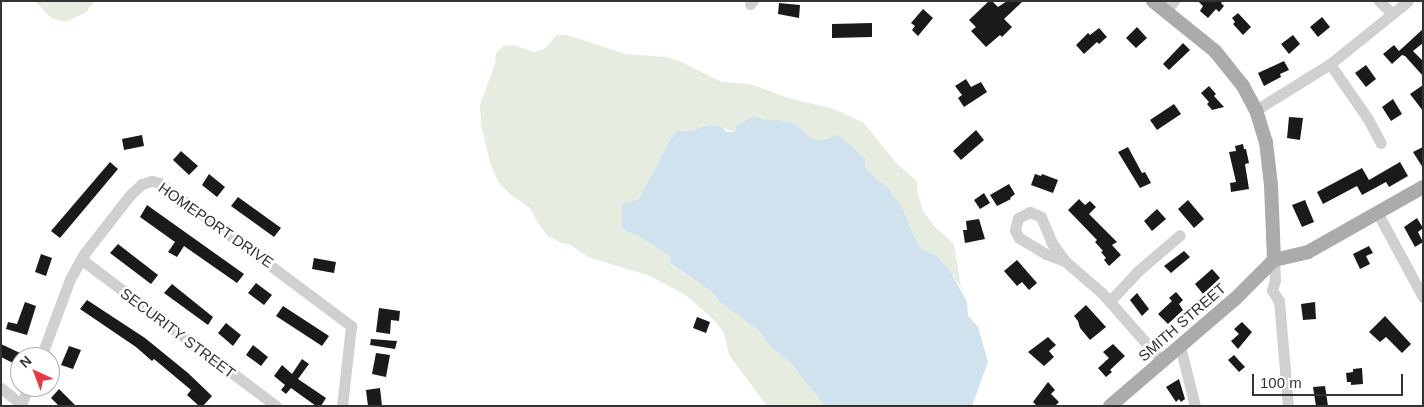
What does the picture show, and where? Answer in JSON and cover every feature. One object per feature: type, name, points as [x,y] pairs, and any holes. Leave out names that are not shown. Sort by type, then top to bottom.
[{"type":"main road","points":[[1153,1],[1170,6],[1215,51],[1243,86],[1256,110],[1266,142],[1271,186],[1274,260],[1308,252],[1423,187]]},
{"type":"main road","name":"SMITH STREET","points":[[1110,406],[1235,299],[1274,260]]},
{"type":"street","points":[[1379,1],[1392,13]]},
{"type":"street","points":[[1256,110],[1330,64],[1408,1]]},
{"type":"street","points":[[1330,64],[1368,119],[1381,143]]},
{"type":"street","name":"HOMEPORT DRIVE","points":[[45,347],[70,279],[81,259],[130,195],[147,182],[160,183],[344,319],[352,328],[342,406]]},
{"type":"street","points":[[1065,261],[1046,254],[1019,238],[1015,230],[1018,218],[1030,212],[1041,217],[1052,243],[1065,261],[1110,302],[1162,361]]},
{"type":"street","points":[[1377,212],[1423,297]]},
{"type":"street","points":[[1110,302],[1138,271],[1180,234]]},
{"type":"street","name":"SECURITY STREET","points":[[81,259],[276,406]]},
{"type":"street","points":[[1274,260],[1275,280],[1272,290],[1279,301],[1288,406]]},
{"type":"street","points":[[1180,346],[1196,406]]},
{"type":"street","points":[[1,388],[22,405]]},
{"type":"shaded area","points":[[35,1],[95,1],[85,13],[66,22],[51,18]]},
{"type":"shaded area","points":[[557,35],[567,35],[625,54],[665,57],[679,61],[722,82],[750,84],[792,99],[834,109],[864,123],[896,163],[917,181],[917,191],[923,211],[934,226],[954,244],[961,288],[937,256],[922,249],[914,236],[903,209],[889,189],[866,169],[865,158],[839,136],[826,138],[818,142],[796,124],[779,120],[764,120],[754,116],[736,126],[735,132],[709,125],[690,131],[677,131],[639,199],[622,204],[622,223],[627,232],[639,236],[671,256],[671,265],[712,292],[721,303],[758,330],[771,347],[790,362],[825,406],[767,406],[729,355],[724,333],[716,322],[687,296],[650,276],[588,257],[569,244],[561,243],[548,236],[530,208],[512,196],[499,183],[490,163],[481,124],[480,105],[495,64],[496,53],[504,46],[514,45],[534,52],[544,49]]},
{"type":"water","points":[[754,116],[764,120],[779,120],[796,124],[812,139],[818,141],[838,135],[865,158],[866,169],[889,189],[903,209],[914,236],[922,249],[937,256],[950,271],[967,302],[968,316],[978,327],[988,362],[972,406],[825,406],[790,362],[771,347],[758,330],[721,303],[712,292],[671,264],[670,256],[639,236],[627,232],[622,227],[622,204],[639,199],[669,142],[677,131],[690,131],[709,125],[721,127],[727,132],[735,132],[736,126]]},
{"type":"building","points":[[989,1],[992,1],[998,7],[1007,1],[1023,1],[1004,19],[1012,27],[1002,37],[1000,35],[986,47],[971,31],[976,27],[969,20]]},
{"type":"building","points":[[1198,1],[1223,1],[1221,3],[1224,6],[1219,12],[1216,9],[1208,18],[1200,11],[1203,6]]},
{"type":"building","points":[[779,3],[800,5],[799,18],[778,14]]},
{"type":"building","points":[[923,9],[933,18],[918,36],[912,30],[915,26],[911,23]]},
{"type":"building","points":[[1238,13],[1251,27],[1243,35],[1233,24],[1235,22],[1232,18]]},
{"type":"building","points":[[1322,17],[1330,27],[1318,37],[1310,27]]},
{"type":"building","points":[[872,23],[872,37],[832,38],[832,24]]},
{"type":"building","points":[[1137,27],[1147,38],[1136,48],[1126,38]]},
{"type":"building","points":[[1099,28],[1107,37],[1099,44],[1097,42],[1084,54],[1076,45],[1088,33],[1090,35]]},
{"type":"building","points":[[1423,29],[1423,43],[1413,51],[1423,61],[1423,76],[1405,56],[1402,55],[1392,64],[1383,54],[1394,45],[1399,51]]},
{"type":"building","points":[[1293,35],[1300,44],[1289,54],[1281,44]]},
{"type":"building","points":[[1183,43],[1190,50],[1169,70],[1163,64]]},
{"type":"building","points":[[1284,61],[1289,70],[1280,74],[1281,77],[1264,86],[1258,73]]},
{"type":"building","points":[[1366,65],[1376,79],[1366,87],[1355,73]]},
{"type":"building","points":[[966,79],[971,87],[981,82],[987,92],[964,107],[958,98],[962,95],[955,86]]},
{"type":"building","points":[[1423,85],[1423,111],[1410,94]]},
{"type":"building","points":[[1209,86],[1216,94],[1214,96],[1224,107],[1212,110],[1207,104],[1209,102],[1201,93]]},
{"type":"building","points":[[1393,99],[1402,114],[1391,121],[1382,107]]},
{"type":"building","points":[[1174,104],[1181,114],[1157,130],[1150,120]]},
{"type":"building","points":[[1289,117],[1303,118],[1300,140],[1287,138]]},
{"type":"building","points":[[976,130],[984,140],[961,160],[953,151]]},
{"type":"building","points":[[142,135],[144,146],[124,150],[122,139]]},
{"type":"building","points":[[1243,144],[1249,163],[1245,164],[1249,189],[1231,192],[1230,183],[1236,182],[1229,152],[1236,151],[1235,146]]},
{"type":"building","points":[[1128,147],[1142,173],[1145,172],[1151,183],[1140,188],[1118,152]]},
{"type":"building","points":[[1423,147],[1423,168],[1413,152]]},
{"type":"building","points":[[181,151],[198,166],[189,175],[173,160]]},
{"type":"building","points":[[110,162],[118,169],[60,238],[51,231]]},
{"type":"building","points":[[1400,162],[1408,176],[1389,187],[1386,182],[1362,195],[1357,186],[1323,204],[1317,192],[1362,168],[1369,180]]},
{"type":"building","points":[[209,174],[225,187],[217,197],[202,185]]},
{"type":"building","points":[[1035,174],[1041,176],[1042,174],[1058,180],[1053,193],[1031,185]]},
{"type":"building","points":[[1009,184],[1015,194],[1011,199],[997,206],[990,195]]},
{"type":"building","points":[[984,193],[990,203],[980,209],[974,200]]},
{"type":"building","points":[[238,197],[281,228],[274,237],[231,206]]},
{"type":"building","points":[[1079,199],[1085,205],[1090,201],[1096,207],[1089,214],[1117,242],[1112,245],[1121,255],[1109,266],[1104,260],[1106,258],[1101,252],[1103,251],[1095,242],[1097,240],[1068,210]]},
{"type":"building","points":[[1188,200],[1204,219],[1194,228],[1178,209]]},
{"type":"building","points":[[1305,200],[1314,222],[1302,227],[1292,205]]},
{"type":"building","points":[[147,205],[244,274],[237,283],[184,246],[177,257],[168,252],[175,242],[140,217]]},
{"type":"building","points":[[1157,209],[1166,219],[1152,231],[1144,221]]},
{"type":"building","points":[[1417,218],[1423,228],[1418,232],[1423,242],[1415,247],[1404,227]]},
{"type":"building","points":[[979,219],[985,239],[965,243],[963,230],[967,230],[966,221]]},
{"type":"building","points":[[118,244],[158,275],[151,284],[110,253]]},
{"type":"building","points":[[1369,246],[1373,253],[1366,256],[1370,264],[1360,269],[1353,254]]},
{"type":"building","points":[[1184,251],[1190,257],[1171,273],[1164,266]]},
{"type":"building","points":[[41,254],[52,258],[46,276],[35,272]]},
{"type":"building","points":[[314,258],[336,262],[334,273],[312,269]]},
{"type":"building","points":[[1017,260],[1037,283],[1029,290],[1022,282],[1017,286],[1004,271]]},
{"type":"building","points":[[1212,269],[1220,278],[1203,294],[1195,284]]},
{"type":"building","points":[[256,283],[272,295],[264,305],[248,293]]},
{"type":"building","points":[[172,284],[213,317],[208,325],[164,293]]},
{"type":"building","points":[[1176,292],[1183,300],[1179,304],[1183,310],[1168,324],[1158,314],[1172,301],[1169,298]]},
{"type":"building","points":[[1137,293],[1149,309],[1142,316],[1130,300]]},
{"type":"building","points":[[87,300],[145,338],[188,373],[212,396],[203,406],[199,406],[187,395],[191,390],[154,359],[152,361],[136,347],[80,309]]},
{"type":"building","points":[[25,302],[36,306],[27,335],[6,329],[8,322],[17,324]]},
{"type":"building","points":[[1315,302],[1316,319],[1303,320],[1301,304]]},
{"type":"building","points":[[1086,305],[1106,327],[1090,340],[1080,328],[1074,316]]},
{"type":"building","points":[[283,306],[329,336],[322,346],[276,316]]},
{"type":"building","points":[[379,308],[400,311],[399,321],[391,320],[390,334],[376,332]]},
{"type":"building","points":[[1385,316],[1411,344],[1402,353],[1386,337],[1380,342],[1369,332]]},
{"type":"building","points":[[697,317],[710,322],[706,333],[693,328]]},
{"type":"building","points":[[1242,322],[1252,332],[1238,349],[1231,341],[1239,334],[1234,329]]},
{"type":"building","points":[[226,323],[241,335],[233,346],[218,333]]},
{"type":"building","points":[[1048,337],[1056,345],[1049,351],[1054,357],[1044,366],[1028,352]]},
{"type":"building","points":[[371,339],[397,341],[395,349],[370,345]]},
{"type":"building","points":[[1,344],[10,348],[10,362],[1,357]]},
{"type":"building","points":[[1113,344],[1125,356],[1110,370],[1112,372],[1106,377],[1098,368],[1109,358],[1103,352]]},
{"type":"building","points":[[253,345],[268,357],[261,366],[246,355]]},
{"type":"building","points":[[69,346],[81,350],[73,369],[61,365]]},
{"type":"building","points":[[376,353],[390,355],[386,377],[372,374]]},
{"type":"building","points":[[1234,355],[1245,367],[1239,372],[1228,360]]},
{"type":"building","points":[[302,359],[309,364],[298,379],[326,398],[321,406],[316,406],[291,388],[286,394],[281,390],[285,385],[274,376],[282,365],[292,374]]},
{"type":"building","points":[[1362,368],[1363,384],[1351,385],[1351,382],[1347,382],[1346,373],[1353,372],[1353,369]]},
{"type":"building","points":[[1179,379],[1185,399],[1181,402],[1179,399],[1176,402],[1166,387]]},
{"type":"building","points":[[1048,382],[1055,390],[1051,394],[1059,402],[1055,406],[1037,406],[1033,402]]},
{"type":"building","points":[[1325,386],[1328,406],[1316,406],[1313,387]]},
{"type":"building","points":[[380,388],[382,406],[368,406],[366,390]]},
{"type":"building","points":[[60,390],[76,406],[59,406],[51,398],[60,397]]}]
